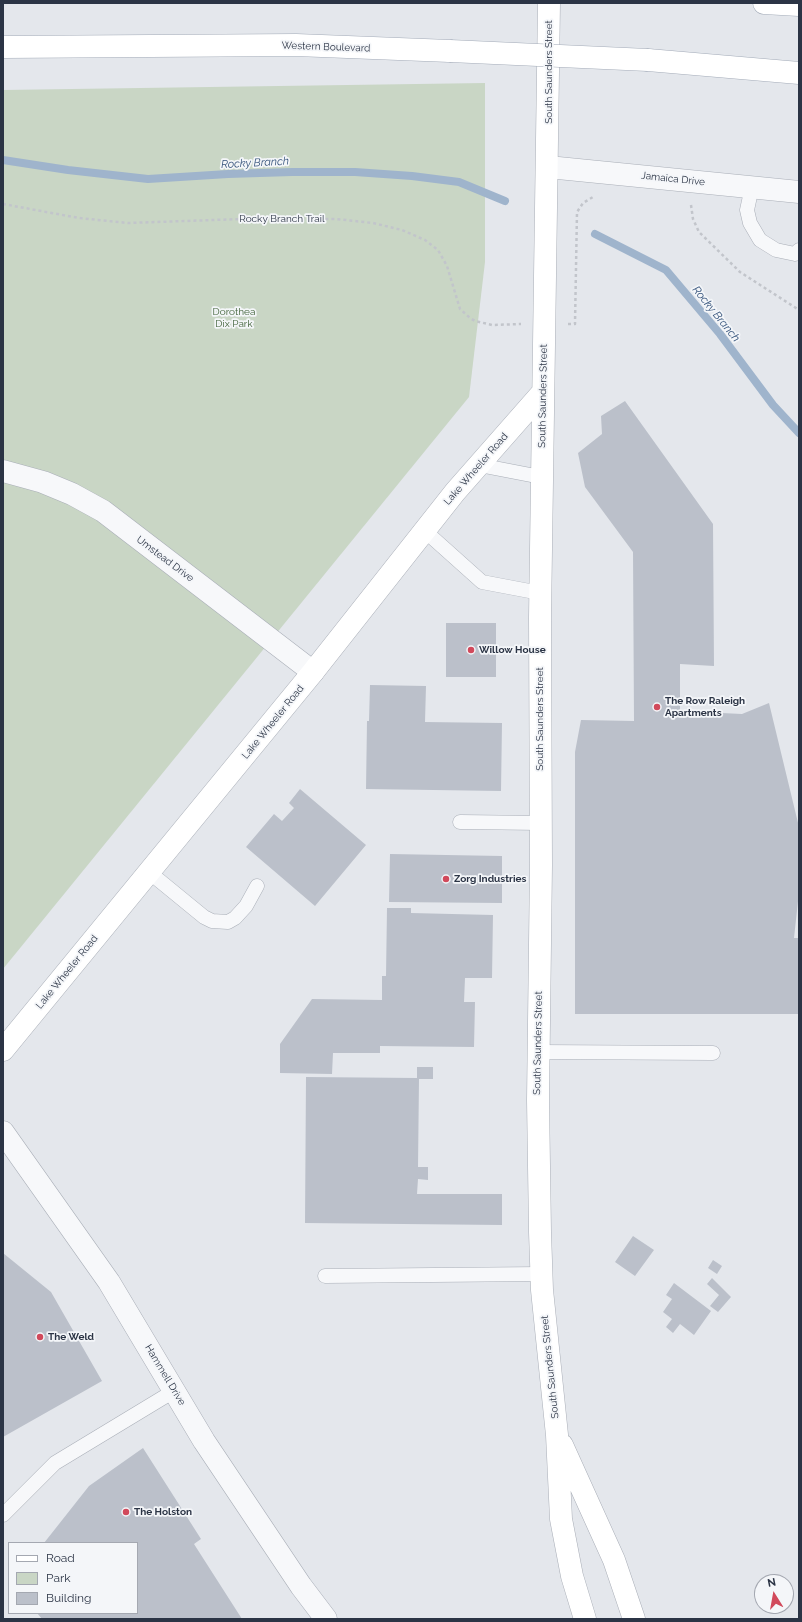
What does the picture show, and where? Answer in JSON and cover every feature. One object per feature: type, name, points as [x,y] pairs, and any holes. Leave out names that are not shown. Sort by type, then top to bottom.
[{"type":"main road","name":"South Saunders Street","points":[[549,3],[548,167],[542,393],[540,594],[541,823],[538,1123],[541,1274],[557,1435],[561,1519],[572,1576],[585,1619]]},
{"type":"main road","points":[[764,3],[799,5]]},
{"type":"main road","name":"Western Boulevard","points":[[3,47],[296,45],[648,60],[799,73]]},
{"type":"main road","name":"Lake Wheeler Road","points":[[3,1050],[313,672],[455,492],[542,393]]},
{"type":"main road","name":"South Saunders Street","points":[[557,1435],[614,1560],[634,1619]]},
{"type":"street","name":"Jamaica Drive","points":[[548,167],[799,192]]},
{"type":"street","name":"Umstead Drive","points":[[3,472],[43,482],[72,494],[102,511],[313,672]]},
{"type":"street","name":"Hammell Drive","points":[[3,1132],[109,1282],[217,1461],[301,1586],[326,1619]]},
{"type":"lane","points":[[752,187],[747,210],[750,223],[760,240],[776,250],[795,254],[799,250]]},
{"type":"lane","points":[[479,465],[542,477]]},
{"type":"lane","points":[[424,531],[482,582],[540,594]]},
{"type":"lane","points":[[460,822],[541,823]]},
{"type":"lane","points":[[149,872],[204,917],[212,921],[228,922],[235,918],[246,906],[257,886]]},
{"type":"lane","points":[[538,1052],[713,1053]]},
{"type":"lane","points":[[325,1276],[541,1274]]},
{"type":"lane","points":[[3,1516],[55,1463],[174,1391]]},
{"type":"path","points":[[575,324],[577,212],[583,203],[595,196]]},
{"type":"path","points":[[684,202],[691,203],[693,219],[699,232],[740,272],[799,310]]},
{"type":"path","name":"Rocky Branch Trail","points":[[3,204],[79,218],[128,223],[242,219],[336,219],[373,223],[402,230],[425,240],[440,254],[447,266],[457,302],[465,315],[475,321],[492,325],[510,324]]},
{"type":"green space","name":"Dorothea Dix Park","points":[[485,83],[485,262],[469,397],[3,969],[3,90]]},
{"type":"building","name":"The Row Raleigh Apartments","points":[[625,401],[713,524],[714,666],[680,664],[680,711],[742,714],[769,703],[799,827],[799,892],[794,938],[799,938],[799,1014],[575,1014],[575,752],[581,720],[634,721],[633,552],[585,487],[578,453],[602,434],[601,416]]},
{"type":"building","name":"Willow House","points":[[446,623],[496,623],[496,677],[446,677]]},
{"type":"building","points":[[370,685],[426,686],[425,722],[502,723],[501,791],[366,789],[367,721],[369,721]]},
{"type":"building","points":[[300,789],[366,845],[315,906],[246,847],[274,814],[282,821],[294,808],[289,803]]},
{"type":"building","name":"Zorg Industries","points":[[390,854],[502,856],[502,903],[389,902]]},
{"type":"building","points":[[387,908],[411,908],[411,913],[493,915],[492,978],[465,978],[464,1002],[475,1002],[474,1047],[380,1046],[380,1053],[333,1053],[332,1074],[280,1073],[280,1044],[312,999],[382,1000],[382,976],[386,976]]},
{"type":"building","points":[[417,1067],[433,1067],[433,1079],[419,1079],[418,1167],[428,1167],[428,1180],[418,1179],[417,1194],[502,1194],[502,1225],[305,1223],[306,1077],[417,1078]]},
{"type":"building","points":[[633,1236],[654,1250],[635,1276],[615,1262]]},
{"type":"building","name":"The Weld","points":[[3,1253],[51,1292],[102,1381],[3,1437]]},
{"type":"building","points":[[713,1260],[722,1266],[717,1274],[708,1268]]},
{"type":"building","points":[[712,1278],[731,1297],[718,1312],[710,1306],[719,1295],[707,1284]]},
{"type":"building","points":[[674,1283],[711,1311],[694,1335],[680,1324],[673,1333],[666,1327],[672,1319],[663,1312],[672,1299],[666,1295]]},
{"type":"building","name":"The Holston","points":[[143,1448],[201,1539],[194,1544],[242,1619],[42,1619],[38,1614],[138,1614],[138,1542],[45,1542],[89,1486]]},
{"type":"waterway","name":"Rocky Branch","points":[[3,160],[68,170],[148,179],[292,172],[355,172],[412,176],[459,182],[505,201]]},
{"type":"waterway","name":"Rocky Branch","points":[[595,234],[666,270],[720,334],[773,405],[799,433]]},
{"type":"place","name":"Willow House","points":[[471,650]]},
{"type":"place","name":"The Row Raleigh Apartments","points":[[657,707]]},
{"type":"place","name":"Zorg Industries","points":[[446,879]]},
{"type":"place","name":"The Weld","points":[[40,1337]]},
{"type":"place","name":"The Holston","points":[[126,1512]]}]
